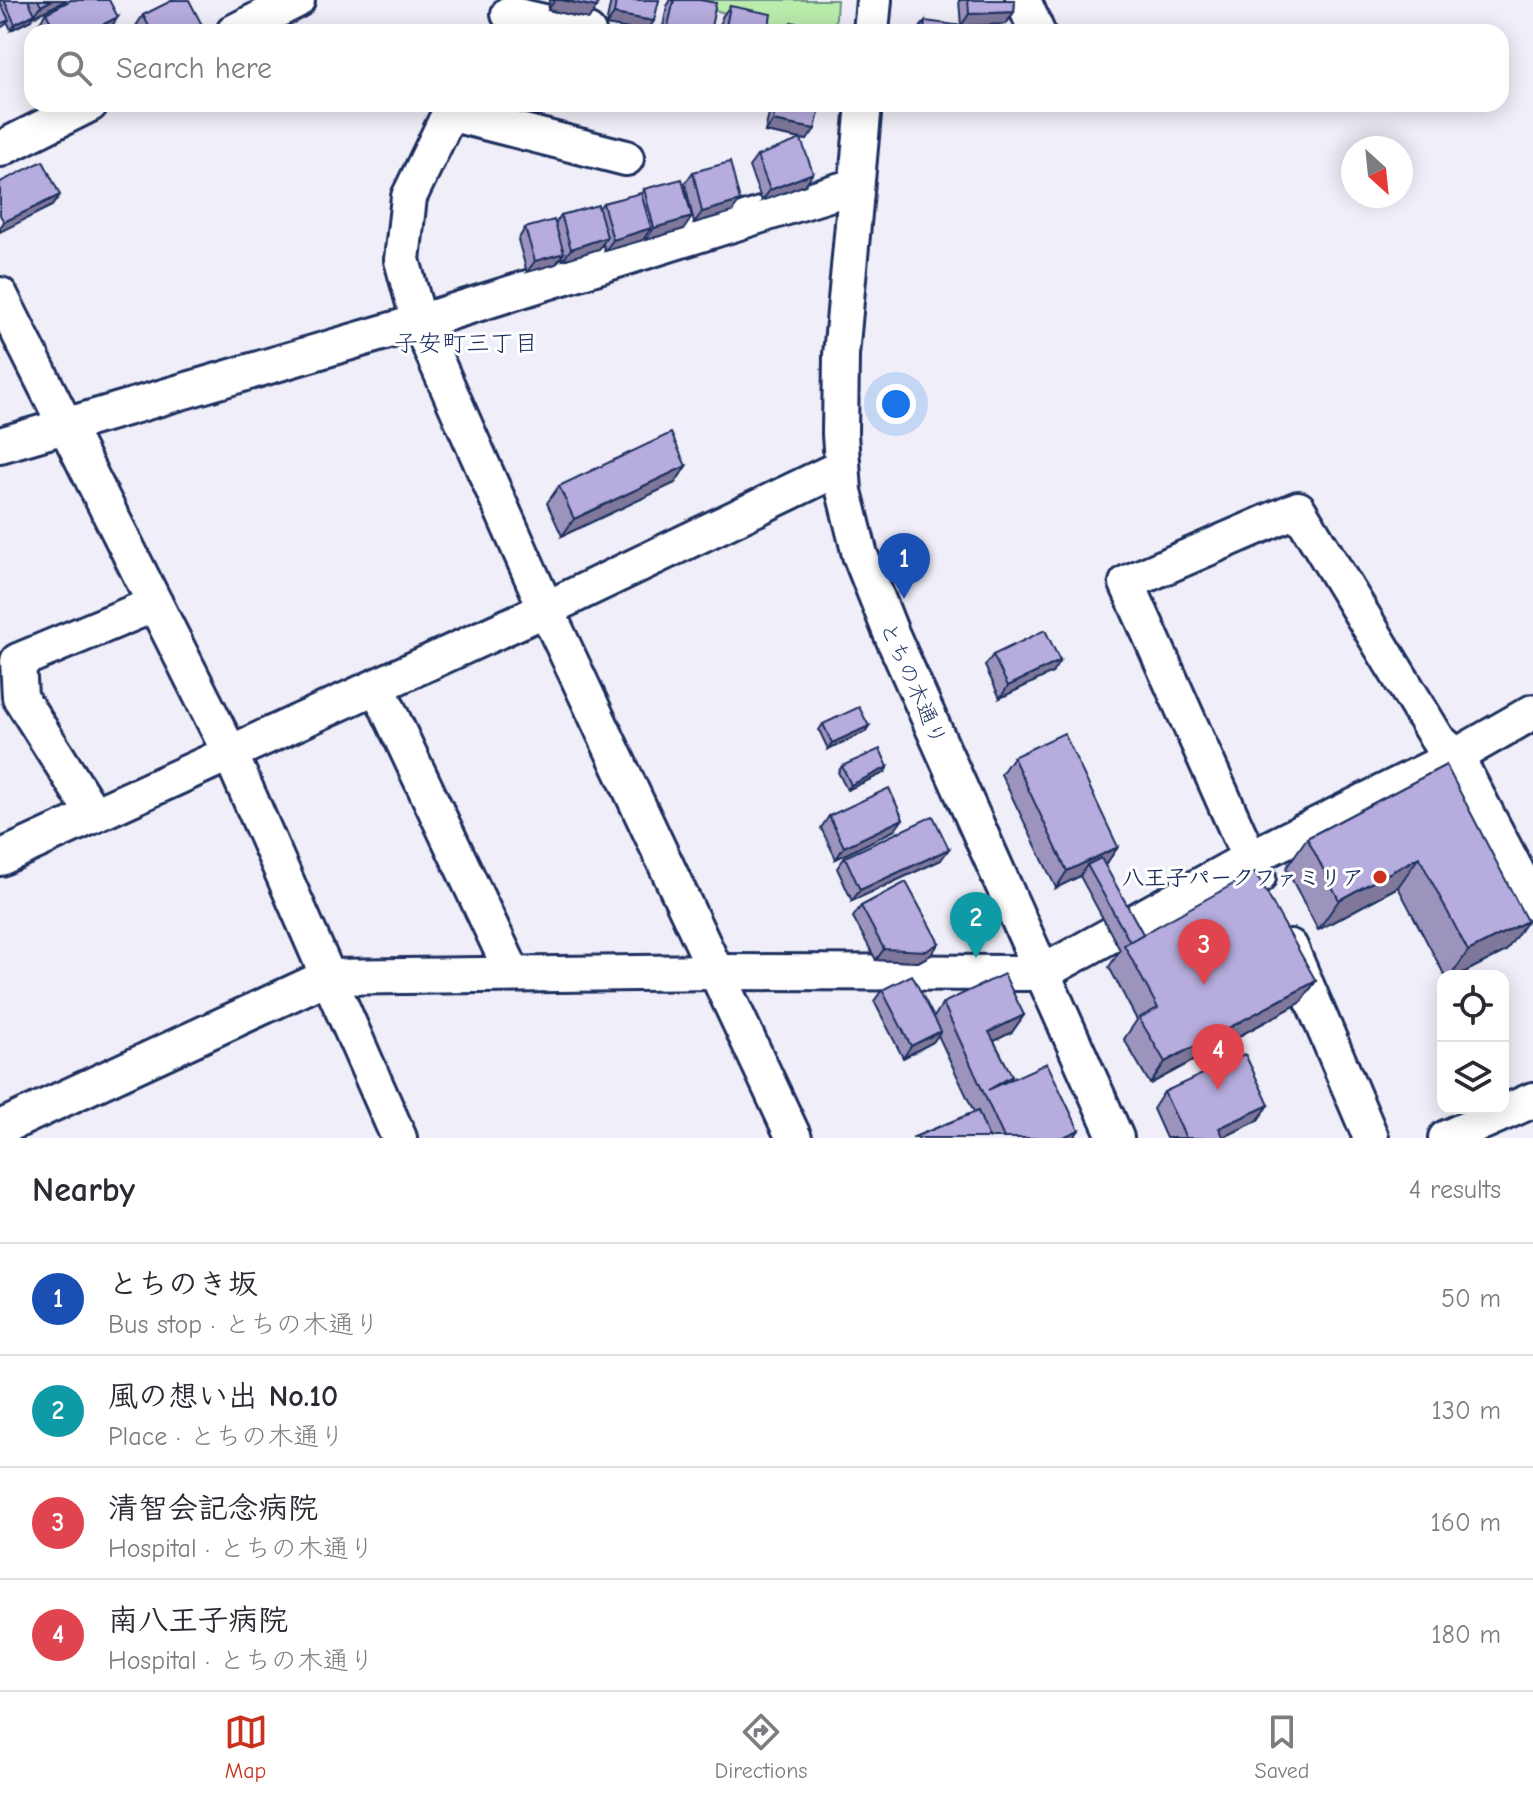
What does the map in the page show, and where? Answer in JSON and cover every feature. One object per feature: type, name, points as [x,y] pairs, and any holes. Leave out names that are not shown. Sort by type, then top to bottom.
[{"type":"street","points":[[250,24],[297,0]]},
{"type":"street","points":[[872,24],[874,0]]},
{"type":"street","points":[[1023,0],[1034,24]]},
{"type":"street","points":[[508,15],[550,24]]},
{"type":"street","points":[[0,149],[74,112]]},
{"type":"street","points":[[451,112],[409,197],[402,260],[419,322],[546,609],[794,1138]]},
{"type":"street","points":[[463,112],[626,158]]},
{"type":"street","name":"とちの木通り","points":[[863,112],[841,355],[842,467],[860,555],[885,620],[1116,1138]]},
{"type":"street","points":[[0,445],[419,322],[854,186]]},
{"type":"street","points":[[0,295],[230,753],[399,1138]]},
{"type":"street","points":[[0,858],[546,609],[842,467]]},
{"type":"street","points":[[1371,1138],[1127,583],[1298,509],[1438,740],[1456,756],[1533,903]]},
{"type":"street","points":[[94,815],[20,697],[18,661],[155,604]]},
{"type":"street","points":[[377,686],[513,974]]},
{"type":"street","points":[[12,1129],[327,977],[715,972],[1042,973],[1250,858],[1456,756],[1533,712]]},
{"type":"street","points":[[1446,1138],[1533,1100]]},
{"type":"green space","points":[[669,0],[837,0],[836,24],[775,24]]},
{"type":"building","points":[[4,0],[28,0],[35,14],[15,24]]},
{"type":"building","points":[[38,0],[52,0],[41,6]]},
{"type":"building","points":[[71,0],[109,0],[118,17],[104,24],[52,24],[46,13]]},
{"type":"building","points":[[173,0],[189,0],[201,24],[148,24],[143,15]]},
{"type":"building","points":[[561,0],[598,0],[597,7]]},
{"type":"building","points":[[616,0],[659,0],[654,21],[614,14]]},
{"type":"building","points":[[674,0],[716,3],[712,24],[668,24]]},
{"type":"building","points":[[968,0],[1015,0],[1014,12],[969,14]]},
{"type":"building","points":[[0,2],[9,20],[0,24]]},
{"type":"building","points":[[730,6],[771,14],[769,24],[727,24]]},
{"type":"building","points":[[775,112],[819,112],[815,129],[773,121]]},
{"type":"building","points":[[801,139],[813,173],[770,190],[757,156]]},
{"type":"building","points":[[43,161],[60,195],[4,222],[0,215],[0,182]]},
{"type":"building","points":[[730,162],[740,201],[702,212],[693,172]]},
{"type":"building","points":[[682,179],[692,217],[654,228],[644,189]]},
{"type":"building","points":[[641,193],[651,228],[613,240],[603,203]]},
{"type":"building","points":[[598,205],[607,237],[571,249],[561,215]]},
{"type":"building","points":[[554,220],[564,253],[535,261],[525,228]]},
{"type":"building","points":[[671,433],[686,466],[574,519],[559,486]]},
{"type":"building","points":[[1045,630],[1060,661],[1008,686],[993,655]]},
{"type":"building","points":[[859,707],[869,726],[832,743],[823,724]]},
{"type":"building","points":[[1064,733],[1118,847],[1067,871],[1013,757]]},
{"type":"building","points":[[880,749],[888,767],[851,785],[842,766]]},
{"type":"building","points":[[1446,765],[1527,921],[1468,951],[1419,857],[1339,900],[1307,838]]},
{"type":"building","points":[[889,788],[903,819],[844,847],[829,816]]},
{"type":"building","points":[[933,816],[949,849],[860,890],[845,857]]},
{"type":"building","points":[[1101,858],[1143,934],[1130,942],[1087,865]]},
{"type":"building","points":[[1255,872],[1316,981],[1165,1062],[1139,1018],[1158,1008],[1124,945]]},
{"type":"building","points":[[906,882],[939,943],[926,951],[884,949],[861,906]]},
{"type":"building","points":[[1004,974],[1024,1015],[989,1032],[1012,1076],[988,1090],[1047,1063],[1079,1130],[1061,1138],[1004,1138],[943,1003]]},
{"type":"building","points":[[912,975],[941,1031],[911,1046],[882,990]]},
{"type":"building","points":[[1245,1054],[1269,1105],[1219,1128],[1224,1138],[1186,1138],[1164,1092]]},
{"type":"building","points":[[978,1111],[989,1138],[912,1138]]},
{"type":"place","name":"とちのき坂","points":[[904,599]]},
{"type":"place","name":"八王子パークファミリア","points":[[1380,877]]},
{"type":"place","name":"風の想い出 No.10","points":[[976,958]]},
{"type":"place","name":"清智会記念病院","points":[[1204,985]]},
{"type":"place","name":"南八王子病院","points":[[1218,1090]]},
{"type":"district","name":"子安町三丁目","points":[[466,343]]}]
